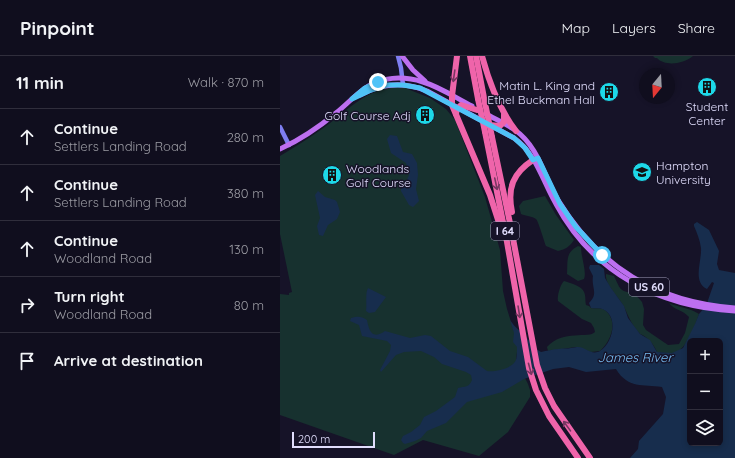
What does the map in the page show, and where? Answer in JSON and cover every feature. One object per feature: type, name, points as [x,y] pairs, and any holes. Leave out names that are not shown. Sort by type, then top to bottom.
[{"type":"highway","points":[[457,56],[452,96],[455,109],[499,221],[514,277]]},
{"type":"highway","name":"I 64","points":[[470,56],[514,277],[529,368],[536,390],[549,416],[578,458]]},
{"type":"highway","name":"I 64","points":[[476,56],[511,228],[536,365],[549,398],[562,420],[590,458]]},
{"type":"highway","name":"US 60","points":[[482,56],[503,114],[516,131]]},
{"type":"highway","points":[[455,109],[463,105],[477,110]]},
{"type":"highway","points":[[489,125],[499,126],[503,123],[503,114]]},
{"type":"highway","points":[[525,302],[524,282],[510,197],[516,174],[525,165],[535,159]]},
{"type":"main road","points":[[398,56],[403,85]]},
{"type":"main road","points":[[402,56],[413,70],[429,84]]},
{"type":"main road","points":[[280,150],[316,128],[365,88],[385,80],[402,78],[429,84],[516,131]]},
{"type":"main road","points":[[352,99],[376,88],[390,85],[403,85],[422,89],[455,109]]},
{"type":"main road","name":"US 60","points":[[455,109],[520,142],[535,159]]},
{"type":"main road","points":[[280,127],[289,145]]},
{"type":"main road","name":"US 60","points":[[516,131],[529,144],[559,211],[577,236],[594,254],[615,271],[636,285],[664,298],[709,309],[735,311]]},
{"type":"main road","name":"US 60","points":[[694,305],[735,308]]},
{"type":"green space","points":[[653,56],[693,56],[679,63],[669,63],[660,61]]},
{"type":"green space","points":[[397,87],[405,88],[430,98],[446,109],[455,120],[485,197],[500,250],[503,291],[518,344],[516,360],[528,384],[530,397],[508,432],[479,456],[423,440],[394,455],[280,415],[280,294],[289,295],[289,293],[292,292],[280,234],[280,156],[320,130],[358,101],[376,92]]},
{"type":"green space","points":[[545,196],[556,215],[574,240],[567,247],[558,251],[546,246],[537,220],[533,217],[521,214],[519,206],[523,201]]},
{"type":"green space","points":[[578,246],[581,247],[585,276],[584,279],[578,281],[567,274],[567,261],[571,252]]},
{"type":"green space","points":[[606,274],[614,276],[621,289],[625,292],[634,293],[642,302],[644,309],[643,325],[646,330],[668,345],[679,344],[685,333],[689,317],[669,303],[692,310],[699,314],[690,337],[687,338],[687,342],[682,348],[673,353],[657,352],[646,337],[640,334],[633,324],[606,278]]},
{"type":"green space","points":[[564,281],[576,285],[583,290],[586,305],[591,308],[604,310],[610,316],[612,321],[612,332],[607,343],[600,351],[591,352],[576,347],[548,351],[547,347],[553,341],[560,338],[587,335],[595,332],[591,323],[582,319],[558,301],[559,291]]},
{"type":"water","points":[[390,135],[397,136],[403,152],[412,154],[417,163],[418,175],[416,189],[419,201],[413,207],[409,205],[401,191],[401,188],[409,175],[406,163],[391,153],[387,139]]},
{"type":"water","points":[[318,191],[325,197],[335,200],[340,212],[337,219],[328,225],[323,236],[319,235],[317,226],[320,218],[315,195]]},
{"type":"water","name":"James River","points":[[697,222],[709,230],[719,251],[717,264],[719,270],[735,273],[735,458],[630,458],[638,449],[639,441],[663,414],[666,397],[662,387],[631,383],[626,380],[616,369],[586,372],[569,367],[553,369],[524,379],[502,392],[467,402],[446,423],[427,431],[421,438],[415,441],[405,444],[403,443],[401,440],[403,436],[420,425],[424,417],[436,411],[455,397],[458,388],[470,384],[472,380],[471,375],[442,364],[434,357],[421,351],[404,352],[396,355],[381,372],[380,370],[390,351],[391,345],[387,341],[362,336],[359,325],[350,321],[351,318],[359,317],[367,320],[370,331],[377,335],[385,331],[410,338],[425,335],[431,336],[450,351],[468,357],[487,371],[507,368],[516,360],[517,347],[513,342],[514,333],[510,320],[535,348],[541,352],[554,349],[580,347],[591,352],[597,352],[604,348],[608,343],[613,326],[610,315],[606,311],[591,308],[589,303],[594,296],[594,293],[593,276],[589,268],[590,265],[599,265],[604,269],[605,278],[624,306],[628,318],[640,334],[650,340],[657,352],[672,353],[683,348],[687,340],[687,446],[723,446],[723,338],[688,338],[699,314],[706,306],[714,283],[712,282],[707,289],[702,286],[700,281],[699,271],[701,248],[694,226]]},
{"type":"water","points":[[368,288],[386,297],[375,312],[369,313],[366,311]]},
{"type":"place","name":"Student Center","points":[[707,87]]},
{"type":"place","name":"Matin L. King and Ethel Buckman Hall","points":[[609,92]]},
{"type":"place","name":"Golf Course Adj","points":[[425,115]]},
{"type":"place","name":"Hampton University","points":[[642,172]]},
{"type":"place","name":"Woodlands Golf Course","points":[[332,175]]},
{"type":"route","points":[[378,82],[365,88],[352,99],[376,88],[387,85],[416,87],[427,91],[520,142],[529,152],[533,160],[538,158],[560,204],[576,227],[602,255]]}]
